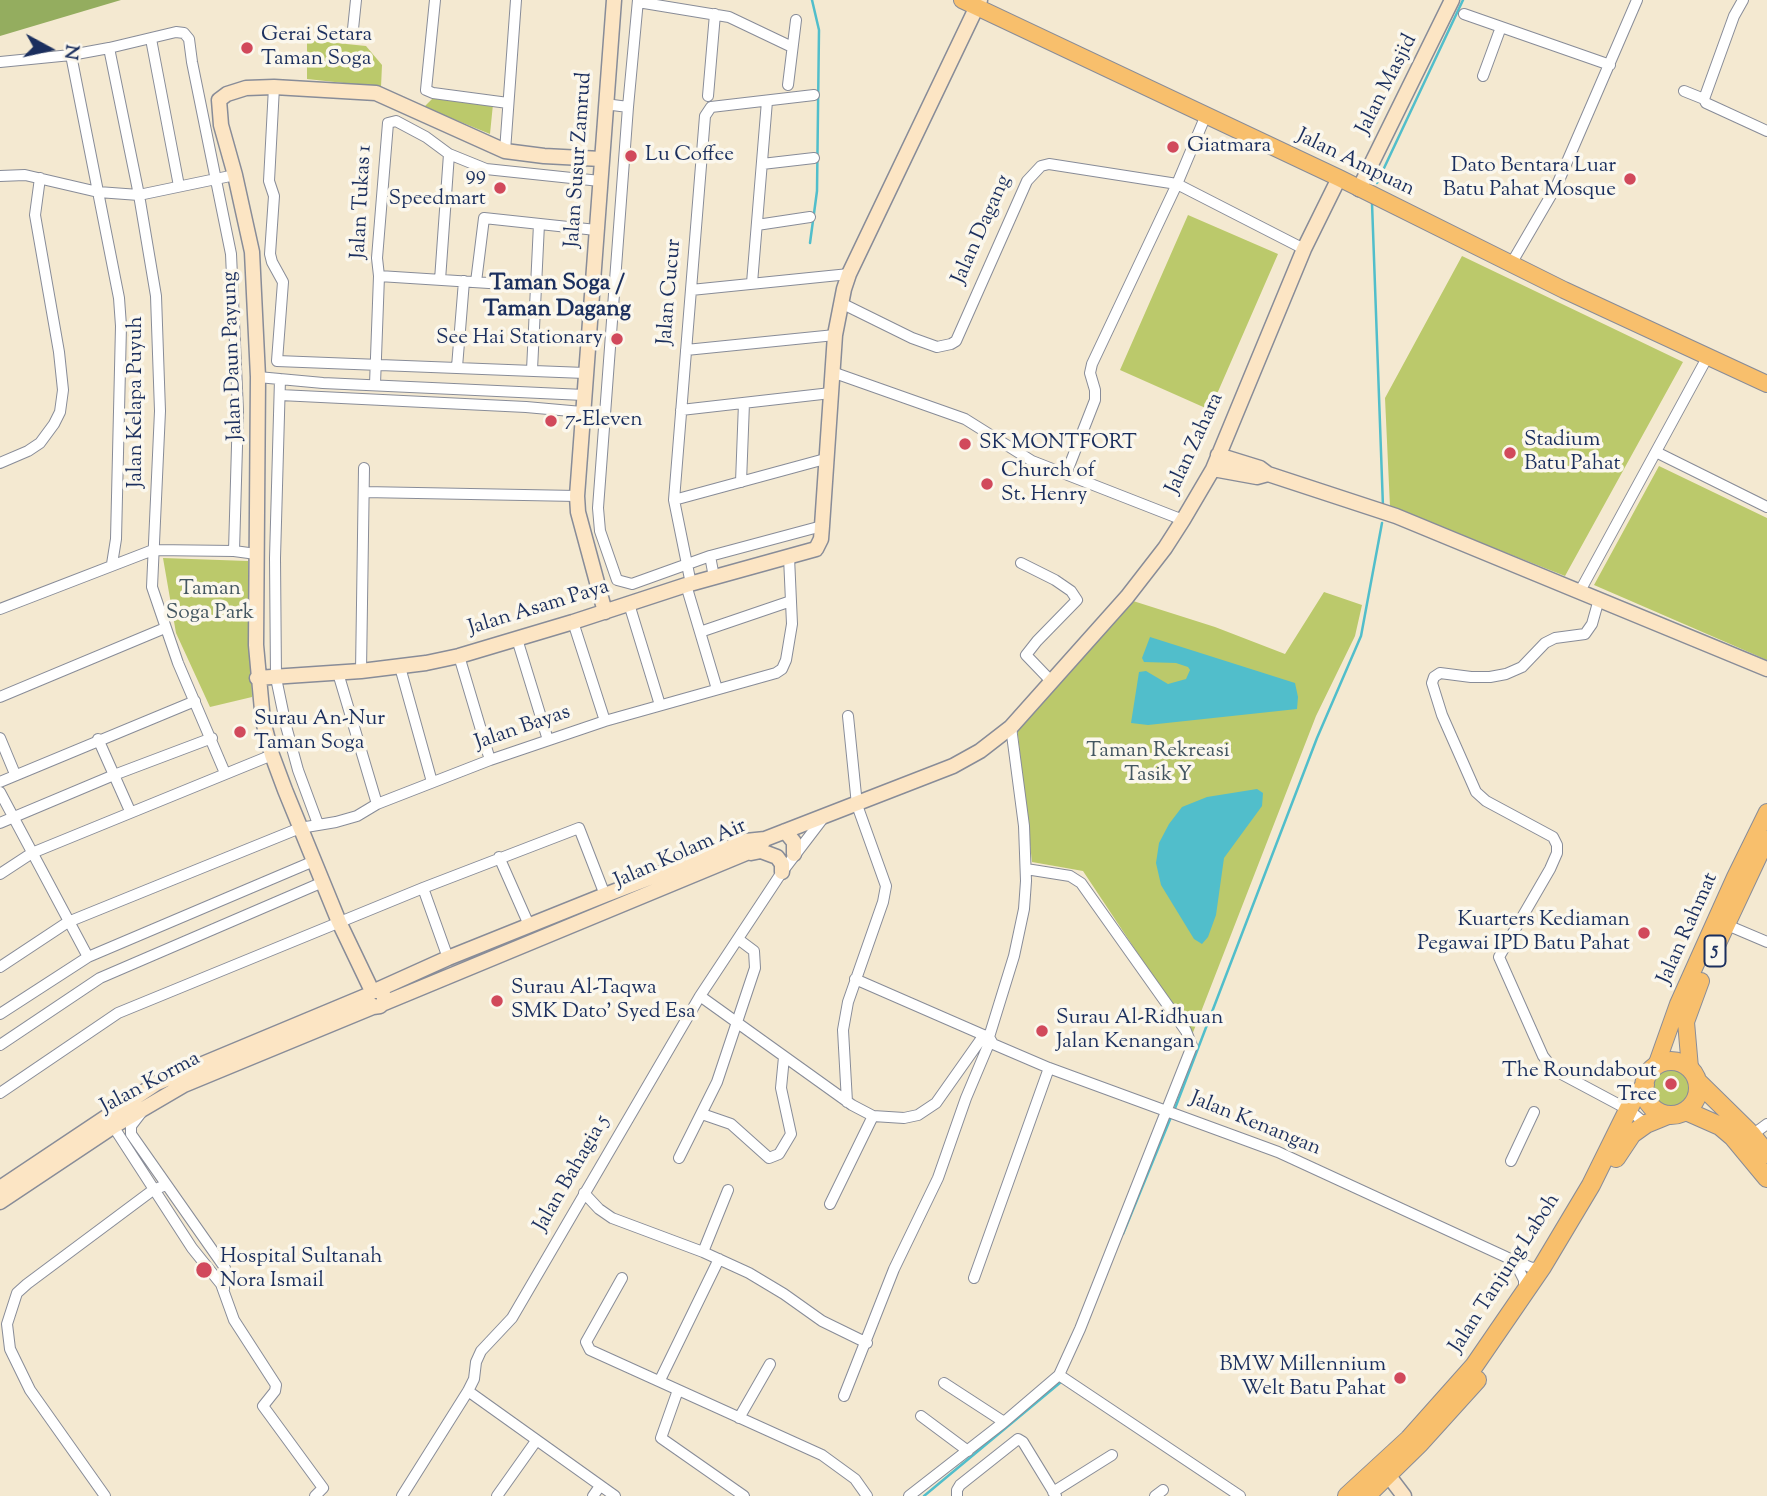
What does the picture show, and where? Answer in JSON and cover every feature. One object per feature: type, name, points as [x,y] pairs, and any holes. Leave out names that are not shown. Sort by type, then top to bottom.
[{"type":"highway","points":[[1656,1066],[1677,1061],[1694,1075],[1767,1154]]},
{"type":"highway","name":"5","points":[[1645,1085],[1650,1071],[1656,1066]]},
{"type":"highway","points":[[1677,1113],[1696,1098],[1694,1075]]},
{"type":"highway","points":[[1645,1085],[1645,1094],[1653,1108],[1720,1126],[1733,1137],[1767,1178]]},
{"type":"highway","name":"Jalan Tanjung Laboh","points":[[1347,1496],[1384,1471],[1473,1384],[1529,1310],[1541,1276],[1645,1085]]},
{"type":"highway","name":"Jalan Tanjung Laboh","points":[[1366,1496],[1409,1439],[1474,1366],[1541,1276],[1625,1142],[1646,1124],[1677,1113]]},
{"type":"main road","name":"Jalan Ampuan","points":[[973,2],[1511,264],[1767,384]]},
{"type":"main road","name":"Jalan Rahmat","points":[[1656,1066],[1678,1004],[1767,812]]},
{"type":"main road","name":"Jalan Rahmat","points":[[1694,1075],[1685,1034],[1688,1012],[1767,839]]},
{"type":"street","points":[[353,29],[356,0]]},
{"type":"street","points":[[435,0],[426,90],[508,103]]},
{"type":"street","points":[[505,151],[516,0]]},
{"type":"street","name":"Jalan Susur Zamrud","points":[[605,612],[578,512],[577,496],[614,0]]},
{"type":"street","name":"Jalan Masjid","points":[[1359,189],[1452,0]]},
{"type":"street","points":[[1511,264],[1557,185],[1637,0]]},
{"type":"street","points":[[1704,99],[1734,16],[1743,0]]},
{"type":"street","points":[[792,47],[729,17],[638,1],[598,519],[617,580],[632,584],[710,556],[821,532],[835,335],[849,274],[973,2]]},
{"type":"street","points":[[708,96],[715,14]]},
{"type":"street","points":[[1464,14],[1610,65]]},
{"type":"street","points":[[788,85],[796,20]]},
{"type":"street","points":[[1483,76],[1501,27]]},
{"type":"street","points":[[0,62],[71,55],[176,32],[184,33],[189,39],[231,254],[238,411],[234,551]]},
{"type":"street","points":[[150,39],[179,186]]},
{"type":"street","name":"Jalan Kelapa Puyuh","points":[[109,48],[139,195],[156,296],[160,363],[152,587],[165,628],[225,773]]},
{"type":"street","points":[[71,55],[117,289],[121,326],[117,539],[113,564]]},
{"type":"street","points":[[274,87],[269,184],[274,199],[270,254],[283,282],[277,360],[279,363],[377,363],[585,373]]},
{"type":"street","name":"Jalan Daun Payung","points":[[374,998],[300,828],[272,755],[263,721],[257,678],[258,377],[252,252],[235,175],[220,125],[219,100],[227,94],[246,88],[376,93],[505,151],[601,159]]},
{"type":"street","points":[[1684,91],[1767,131]]},
{"type":"street","name":"Jalan Cucur","points":[[717,689],[689,584],[674,500],[705,116],[711,107],[814,95]]},
{"type":"street","points":[[752,283],[767,101]]},
{"type":"street","points":[[605,104],[628,107]]},
{"type":"street","points":[[1066,474],[1095,400],[1090,373],[1092,364],[1177,184],[1206,115]]},
{"type":"street","name":"Jalan Tukas 1","points":[[375,384],[379,276],[377,258],[388,123],[396,121],[426,137],[449,154],[486,169],[600,181]]},
{"type":"street","points":[[440,281],[449,154]]},
{"type":"street","points":[[762,163],[814,158]]},
{"type":"street","name":"Jalan Dagang","points":[[841,303],[912,338],[937,347],[946,347],[956,341],[1027,181],[1041,166],[1055,164],[1177,184],[1304,249]]},
{"type":"street","points":[[0,176],[9,174],[40,178],[98,192],[139,195],[235,175]]},
{"type":"street","points":[[0,463],[40,443],[60,412],[63,390],[58,341],[35,215],[40,178]]},
{"type":"street","name":"Jalan Zahara","points":[[765,839],[953,766],[980,751],[1011,727],[1046,676],[1127,597],[1165,548],[1215,462],[1304,249],[1339,178]]},
{"type":"street","points":[[757,225],[810,217]]},
{"type":"street","points":[[476,282],[484,218],[596,230]]},
{"type":"street","points":[[532,370],[539,224]]},
{"type":"street","points":[[691,290],[849,274]]},
{"type":"street","points":[[379,276],[536,286]]},
{"type":"street","points":[[457,367],[464,281]]},
{"type":"street","points":[[591,311],[612,312]]},
{"type":"street","points":[[686,350],[835,335]]},
{"type":"street","points":[[1580,591],[1708,356]]},
{"type":"street","points":[[832,372],[965,419],[1032,461],[1183,520]]},
{"type":"street","points":[[258,377],[584,395]]},
{"type":"street","points":[[280,379],[275,558],[276,678],[295,759],[318,824]]},
{"type":"street","points":[[681,410],[831,393]]},
{"type":"street","points":[[280,396],[582,412]]},
{"type":"street","points":[[741,482],[744,403]]},
{"type":"street","points":[[1656,452],[1767,507]]},
{"type":"street","points":[[674,500],[825,459]]},
{"type":"street","points":[[1215,462],[1257,477],[1268,474],[1396,516],[1767,669]]},
{"type":"street","points":[[361,671],[364,468]]},
{"type":"street","points":[[364,492],[577,496]]},
{"type":"street","name":"Jalan Asam Paya","points":[[257,678],[400,667],[459,656],[689,584],[816,549],[821,532]]},
{"type":"street","points":[[0,609],[153,550],[234,551],[256,554]]},
{"type":"street","points":[[710,556],[714,577]]},
{"type":"street","points":[[700,632],[791,601],[789,557]]},
{"type":"street","points":[[1021,563],[1055,580],[1077,600],[1026,655],[1046,676]]},
{"type":"street","points":[[1599,599],[1592,624],[1585,634],[1555,638],[1545,643],[1522,667],[1490,677],[1440,673],[1434,677],[1432,683],[1442,715],[1475,792],[1486,801],[1553,837],[1558,845],[1550,869],[1499,957],[1543,1056],[1554,1070],[1629,1110],[1646,1124]]},
{"type":"street","name":"Jalan Bayas","points":[[0,967],[68,922],[300,828],[357,816],[377,804],[432,782],[548,740],[776,673],[782,669],[786,660],[792,624],[791,601]]},
{"type":"street","points":[[629,604],[660,705]]},
{"type":"street","points":[[573,622],[605,722]]},
{"type":"street","points":[[0,697],[165,628]]},
{"type":"street","points":[[517,639],[548,740]]},
{"type":"street","points":[[459,656],[490,760]]},
{"type":"street","points":[[400,667],[432,782]]},
{"type":"street","points":[[338,673],[377,804]]},
{"type":"street","points":[[0,782],[98,739],[195,701]]},
{"type":"street","points":[[847,1102],[844,1030],[848,1002],[883,902],[886,886],[857,805],[848,716]]},
{"type":"street","points":[[844,1396],[894,1269],[938,1178],[1014,956],[1024,909],[1026,869],[1024,826],[1011,727]]},
{"type":"street","points":[[0,738],[15,774]]},
{"type":"street","points":[[0,823],[114,775],[212,738]]},
{"type":"street","points":[[98,739],[130,811]]},
{"type":"street","points":[[0,874],[32,853],[272,755]]},
{"type":"street","points":[[0,792],[88,957]]},
{"type":"street","name":"Jalan Bahagia 5","points":[[402,1496],[468,1391],[481,1352],[512,1318],[700,996],[794,854],[824,817]]},
{"type":"street","points":[[0,1093],[118,1013],[423,888],[579,828],[605,895]]},
{"type":"street","points":[[785,831],[794,842],[794,854]]},
{"type":"street","name":"Jalan Kolam Air","points":[[374,998],[744,854],[758,848],[765,839]]},
{"type":"street","name":"Jalan Kolam Air","points":[[374,998],[448,958],[529,925],[746,841],[765,839]]},
{"type":"street","points":[[744,854],[769,852],[777,856],[782,864],[782,872]]},
{"type":"street","points":[[499,858],[529,925]]},
{"type":"street","points":[[0,1014],[88,957],[314,860]]},
{"type":"street","points":[[909,1496],[1064,1378],[1080,1329],[1173,1112],[1192,1045],[1189,1034],[1081,883],[1070,876],[1026,869]]},
{"type":"street","points":[[0,1045],[100,978],[323,882]]},
{"type":"street","points":[[423,888],[448,958]]},
{"type":"street","points":[[1727,925],[1767,942]]},
{"type":"street","points":[[680,1158],[718,1082],[755,968],[754,951],[738,939]]},
{"type":"street","name":"Jalan Kenangan","points":[[855,979],[1049,1068],[1289,1157],[1532,1268],[1541,1276]]},
{"type":"street","points":[[700,996],[847,1102],[873,1116],[904,1118],[918,1115],[936,1103],[988,1038]]},
{"type":"street","name":"Jalan Korma","points":[[0,1188],[110,1122],[143,1110],[184,1085],[374,998]]},
{"type":"street","name":"Jalan Korma","points":[[0,1202],[110,1122],[157,1083],[374,998]]},
{"type":"street","points":[[702,1114],[731,1124],[769,1158],[779,1154],[791,1134],[780,1088],[784,1057]]},
{"type":"street","points":[[974,1278],[1049,1068]]},
{"type":"street","points":[[143,1110],[131,1126],[131,1133],[225,1268],[223,1293]]},
{"type":"street","points":[[1511,1161],[1534,1112]]},
{"type":"street","points":[[830,1204],[873,1116]]},
{"type":"street","points":[[110,1122],[192,1248],[220,1284],[234,1320],[275,1385],[275,1391],[263,1406],[323,1488],[315,1496]]},
{"type":"street","points":[[1752,1135],[1767,1124]]},
{"type":"street","points":[[105,1496],[30,1390],[10,1349],[8,1324],[17,1293],[27,1284],[153,1190],[166,1185]]},
{"type":"street","points":[[703,1252],[728,1189]]},
{"type":"street","points":[[584,1193],[612,1218],[703,1252],[749,1273],[822,1321],[867,1343]]},
{"type":"street","points":[[166,1209],[178,1202]]},
{"type":"street","name":"Jalan Kenangan","points":[[1506,1257],[1517,1266],[1541,1276]]},
{"type":"street","points":[[660,1380],[719,1259]]},
{"type":"street","points":[[1517,1266],[1524,1280],[1524,1296]]},
{"type":"street","points":[[622,1278],[601,1312],[586,1345],[590,1350],[738,1418],[794,1440],[850,1474],[866,1496]]},
{"type":"street","points":[[738,1418],[770,1364]]},
{"type":"street","points":[[1064,1378],[1240,1496]]},
{"type":"street","points":[[944,1383],[1004,1422]]},
{"type":"street","points":[[678,1390],[661,1438],[744,1496]]},
{"type":"street","points":[[468,1391],[615,1496]]},
{"type":"street","points":[[921,1416],[968,1451]]},
{"type":"street","points":[[957,1496],[960,1485],[1018,1439],[1023,1442],[1055,1494],[1112,1455]]},
{"type":"street","points":[[497,1496],[536,1441]]},
{"type":"street","points":[[1384,1471],[1404,1496]]},
{"type":"street","points":[[593,1496],[600,1486]]},
{"type":"green space","points":[[0,0],[121,0],[0,36]]},
{"type":"green space","points":[[307,40],[366,46],[382,65],[381,87],[307,79]]},
{"type":"green space","points":[[434,97],[493,104],[490,134],[424,107]]},
{"type":"green space","points":[[1188,215],[1278,254],[1210,410],[1120,370]]},
{"type":"green space","name":"Stadium Batu Pahat","points":[[1462,256],[1683,362],[1565,576],[1390,507],[1385,398]]},
{"type":"green space","points":[[1659,466],[1767,518],[1767,660],[1594,585]]},
{"type":"green space","name":"Taman Soga Park","points":[[163,558],[248,561],[252,697],[210,707],[176,633]]},
{"type":"green space","name":"Taman Rekreasi Tasik Y","points":[[1324,592],[1362,605],[1355,636],[1316,716],[1192,1035],[1083,871],[1032,862],[1017,726],[1130,600],[1215,627],[1285,654]]},
{"type":"green space","points":[[1670,1069],[1683,1075],[1689,1088],[1683,1101],[1670,1107],[1657,1101],[1651,1088],[1657,1075]]},
{"type":"water","points":[[1150,637],[1295,683],[1297,709],[1148,725],[1131,723],[1139,672],[1146,671],[1168,684],[1186,679],[1190,670],[1176,663],[1144,662],[1142,658]]},
{"type":"water","points":[[1257,789],[1263,793],[1262,806],[1224,858],[1216,915],[1208,937],[1202,944],[1194,939],[1161,885],[1156,863],[1159,843],[1182,807],[1207,797]]},
{"type":"waterway","points":[[810,243],[817,191],[819,30],[812,0]]},
{"type":"waterway","points":[[1377,183],[1463,0]]},
{"type":"waterway","points":[[1372,203],[1383,507]]},
{"type":"waterway","points":[[1174,1111],[1317,738],[1361,636],[1382,523]]},
{"type":"waterway","points":[[1123,1234],[1171,1117]]},
{"type":"waterway","points":[[924,1496],[1061,1382]]},
{"type":"place","name":"Gerai Setara Taman Soga","points":[[247,48]]},
{"type":"place","name":"Giatmara","points":[[1173,147]]},
{"type":"place","name":"Lu Coffee","points":[[631,156]]},
{"type":"place","name":"Dato Bentara Luar Batu Pahat Mosque","points":[[1630,179]]},
{"type":"place","name":"99 Speedmart","points":[[500,188]]},
{"type":"place","name":"See Hai Stationary","points":[[617,339]]},
{"type":"place","name":"7-Eleven","points":[[551,421]]},
{"type":"place","name":"SK MONTFORT","points":[[965,444]]},
{"type":"place","name":"Stadium Batu Pahat","points":[[1510,453]]},
{"type":"place","name":"Church of St. Henry","points":[[987,484]]},
{"type":"place","name":"Surau An-Nur Taman Soga","points":[[240,732]]},
{"type":"place","name":"Kuarters Kediaman Pegawai IPD Batu Pahat","points":[[1644,933]]},
{"type":"place","name":"Surau Al-Taqwa SMK Dato’ Syed Esa","points":[[497,1001]]},
{"type":"place","name":"Surau Al-Ridhuan Jalan Kenangan","points":[[1042,1031]]},
{"type":"place","name":"The Roundabout Tree","points":[[1671,1084]]},
{"type":"place","name":"Hospital Sultanah Nora Ismail","points":[[204,1270]]},
{"type":"place","name":"BMW Millennium Welt Batu Pahat","points":[[1400,1378]]},
{"type":"district","name":"Taman Soga / Taman Dagang","points":[[557,298]]}]
